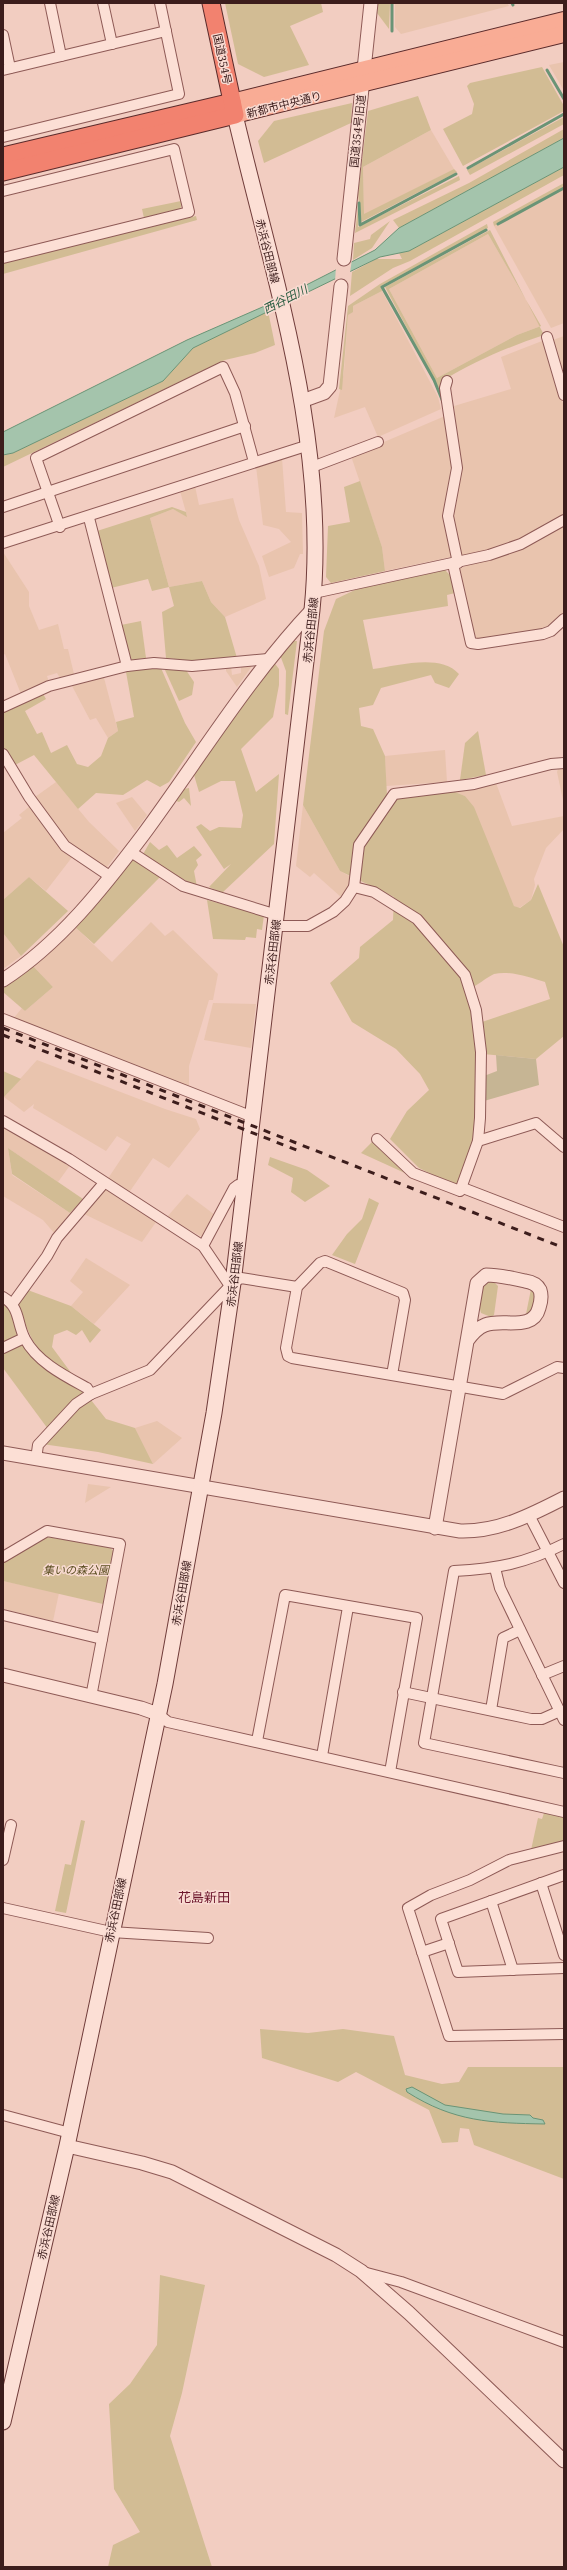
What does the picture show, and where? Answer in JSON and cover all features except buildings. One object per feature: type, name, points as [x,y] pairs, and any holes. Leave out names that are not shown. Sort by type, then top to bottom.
[{"type":"highway","name":"国道354号","points":[[210,3],[234,108]]},
{"type":"highway","name":"新都市中央通り","points":[[3,156],[234,108]]},
{"type":"highway","name":"新都市中央通り","points":[[3,172],[234,108]]},
{"type":"main road","name":"新都市中央通り","points":[[234,108],[364,68],[564,20]]},
{"type":"main road","name":"新都市中央通り","points":[[234,108],[362,85],[564,34]]},
{"type":"main road","name":"赤浜谷田部線","points":[[3,2422],[68,2140],[158,1714],[200,1488],[232,1284],[245,1186],[314,593],[316,528],[312,467],[302,401],[287,331],[234,108]]},
{"type":"street","points":[[50,3],[61,56]]},
{"type":"street","points":[[103,3],[112,44]]},
{"type":"street","points":[[3,137],[179,94],[160,3]]},
{"type":"street","name":"国道354号旧道","points":[[344,259],[371,3]]},
{"type":"street","points":[[3,35],[7,69],[166,31]]},
{"type":"street","points":[[3,191],[174,149],[189,212],[3,258]]},
{"type":"street","points":[[302,401],[324,393],[330,386],[341,286]]},
{"type":"street","points":[[547,337],[564,395]]},
{"type":"street","points":[[60,527],[36,458],[223,367],[235,393],[254,462]]},
{"type":"street","points":[[447,380],[445,388],[457,468],[448,516],[455,563],[472,643],[478,644],[543,634],[551,631],[564,619]]},
{"type":"street","points":[[3,507],[245,426]]},
{"type":"street","points":[[312,467],[378,442]]},
{"type":"street","points":[[3,543],[89,518],[309,445]]},
{"type":"street","points":[[89,518],[127,666]]},
{"type":"street","points":[[314,593],[455,563],[521,544],[564,520]]},
{"type":"street","points":[[3,980],[59,934],[111,877],[131,852],[268,659],[312,610]]},
{"type":"street","points":[[3,707],[48,686],[127,666],[154,663],[192,666],[268,659]]},
{"type":"street","points":[[3,754],[29,797],[65,846],[111,877]]},
{"type":"street","points":[[131,852],[183,886],[276,920],[308,926],[318,922],[339,908],[354,887],[359,845],[394,794],[452,788],[551,764],[564,763]]},
{"type":"street","points":[[354,887],[374,892],[417,919],[465,975],[476,1010],[481,1052],[478,1140],[463,1188],[458,1192],[413,1173],[377,1139]]},
{"type":"street","points":[[3,1020],[253,1117]]},
{"type":"street","points":[[3,1121],[69,1159],[203,1246],[232,1284]]},
{"type":"street","points":[[478,1140],[536,1123],[564,1147]]},
{"type":"street","points":[[13,1303],[47,1256],[57,1238],[104,1183]]},
{"type":"street","points":[[203,1246],[234,1188],[238,1185],[245,1186]]},
{"type":"street","points":[[463,1188],[564,1227]]},
{"type":"street","points":[[392,1376],[405,1300],[403,1293],[325,1262],[320,1263],[297,1287],[286,1348],[288,1356],[392,1376],[503,1394],[557,1367],[564,1368]]},
{"type":"street","points":[[435,1528],[477,1283],[486,1275],[529,1281],[536,1285],[541,1294],[541,1302],[538,1313],[530,1321],[486,1324],[478,1328],[468,1341]]},
{"type":"street","points":[[36,1459],[38,1445],[76,1404],[91,1394],[150,1370],[232,1284],[241,1278],[297,1287]]},
{"type":"street","points":[[3,1297],[13,1303],[24,1338],[38,1356],[87,1388],[91,1394]]},
{"type":"street","points":[[473,1308],[486,1324]]},
{"type":"street","points":[[3,1348],[24,1338]]},
{"type":"street","points":[[3,1453],[200,1488],[460,1531],[486,1530],[530,1516],[564,1498]]},
{"type":"street","points":[[530,1516],[546,1553],[564,1583]]},
{"type":"street","points":[[3,1557],[47,1531],[120,1544],[91,1697]]},
{"type":"street","points":[[564,1544],[524,1562],[495,1568],[454,1571],[424,1743],[564,1773]]},
{"type":"street","points":[[403,1692],[537,1720],[562,1715],[500,1588],[495,1568]]},
{"type":"street","points":[[257,1741],[285,1595],[417,1618],[390,1772]]},
{"type":"street","points":[[322,1756],[348,1606]]},
{"type":"street","points":[[3,1615],[102,1639]]},
{"type":"street","points":[[491,1710],[503,1638],[520,1630]]},
{"type":"street","points":[[542,1676],[564,1666]]},
{"type":"street","points":[[3,1675],[158,1714],[168,1722],[564,1812]]},
{"type":"street","points":[[3,1860],[11,1825]]},
{"type":"street","points":[[564,1846],[509,1860],[470,1880],[431,1895],[408,1908],[449,2036],[564,2034]]},
{"type":"street","points":[[564,1875],[441,1919],[458,1972],[564,1968]]},
{"type":"street","points":[[541,1883],[564,1955]]},
{"type":"street","points":[[491,1901],[513,1970]]},
{"type":"street","points":[[3,1908],[111,1932],[208,1938]]},
{"type":"street","points":[[422,1952],[449,1943]]},
{"type":"street","points":[[3,2115],[68,2140],[172,2172],[300,2235],[361,2271],[409,2313],[564,2461]]},
{"type":"street","points":[[361,2271],[401,2282],[564,2342]]},
{"type":"shaded area","points":[[395,3],[507,3],[509,6],[401,34],[395,27]]},
{"type":"shaded area","points":[[564,62],[564,91],[549,65]]},
{"type":"shaded area","points":[[431,130],[454,169],[364,215],[363,167]]},
{"type":"shaded area","points":[[564,189],[564,323],[551,328],[494,226]]},
{"type":"shaded area","points":[[488,234],[541,326],[517,335],[437,378],[389,289]]},
{"type":"shaded area","points":[[382,291],[438,397],[441,409],[378,437],[365,407],[334,418],[344,372],[348,315],[353,306]]},
{"type":"shaded area","points":[[564,336],[564,384],[553,340]]},
{"type":"shaded area","points":[[542,341],[545,342],[553,376],[564,406],[564,515],[528,536],[498,548],[460,556],[452,511],[461,471],[454,406],[511,389],[501,357]]},
{"type":"shaded area","points":[[445,416],[452,458],[452,475],[444,514],[451,557],[385,571],[382,547],[351,456]]},
{"type":"shaded area","points":[[282,458],[286,512],[302,513],[303,554],[300,554],[294,568],[269,577],[262,556],[291,542],[279,529],[263,525],[256,466]]},
{"type":"shaded area","points":[[195,486],[199,505],[233,498],[239,520],[259,566],[266,599],[225,617],[211,602],[202,581],[169,587],[150,518],[173,509],[187,516],[180,491]]},
{"type":"shaded area","points":[[564,523],[564,614],[552,626],[542,631],[475,641],[459,569]]},
{"type":"shaded area","points":[[3,552],[29,592],[29,606],[39,630],[58,624],[64,649],[68,649],[74,674],[60,678],[57,673],[47,676],[49,682],[21,694],[5,654],[3,655]]},
{"type":"shaded area","points":[[250,663],[252,666],[237,687],[226,671],[226,667],[231,666],[232,675],[241,673],[241,664]]},
{"type":"shaded area","points":[[103,674],[118,731],[108,738],[96,718],[90,720],[71,684]]},
{"type":"shaded area","points":[[445,750],[447,782],[386,786],[385,756]]},
{"type":"shaded area","points":[[559,766],[564,766],[564,805],[557,772]]},
{"type":"shaded area","points":[[56,782],[89,822],[119,851],[107,867],[77,851],[70,844],[35,797]]},
{"type":"shaded area","points":[[496,783],[512,826],[564,816],[564,829],[546,848],[534,879],[535,885],[531,900],[519,908],[514,906],[465,796],[455,792]]},
{"type":"shaded area","points":[[132,797],[147,815],[135,831],[116,803]]},
{"type":"shaded area","points":[[303,805],[340,871],[351,877],[348,887],[341,897],[314,873],[310,877],[296,866]]},
{"type":"shaded area","points":[[30,806],[73,856],[46,891],[29,877],[3,900],[3,833],[22,818],[19,815]]},
{"type":"shaded area","points":[[151,922],[165,936],[173,930],[218,974],[213,1000],[209,1000],[189,1066],[189,1089],[13,1019],[22,1008],[25,1011],[53,987],[32,965],[75,927],[112,962]]},
{"type":"shaded area","points":[[3,933],[21,956],[3,969]]},
{"type":"shaded area","points":[[213,1003],[256,1004],[251,1048],[204,1040]]},
{"type":"shaded area","points":[[496,1055],[536,1059],[539,1085],[484,1101],[484,1076],[497,1071]]},
{"type":"shaded area","points":[[37,1060],[165,1109],[196,1119],[200,1129],[169,1168],[153,1158],[128,1194],[107,1180],[131,1144],[117,1136],[106,1151],[33,1108],[34,1104],[24,1112],[4,1097]]},
{"type":"shaded area","points":[[3,1125],[71,1164],[58,1182],[8,1148],[12,1175],[70,1213],[55,1234],[43,1220],[3,1196]]},
{"type":"shaded area","points":[[104,1188],[156,1222],[142,1242],[82,1213]]},
{"type":"shaded area","points":[[187,1194],[215,1215],[202,1237],[167,1217]]},
{"type":"shaded area","points":[[86,1258],[130,1285],[94,1324],[71,1306],[83,1292],[70,1281]]},
{"type":"shaded area","points":[[157,1421],[182,1438],[153,1464],[135,1428]]},
{"type":"shaded area","points":[[88,1484],[111,1487],[85,1503]]},
{"type":"shaded area","points":[[3,1581],[59,1593],[53,1621],[3,1609]]},
{"type":"green space","points":[[225,3],[321,3],[323,12],[290,26],[309,65],[264,77],[238,64]]},
{"type":"green space","points":[[378,3],[390,3],[389,29],[377,13]]},
{"type":"green space","points":[[542,67],[564,106],[564,111],[463,166],[443,129],[472,114],[474,104],[467,86],[470,83]]},
{"type":"green space","points":[[418,96],[431,130],[363,167],[364,214],[454,169],[457,172],[361,222],[358,194],[368,111]]},
{"type":"green space","points":[[352,103],[351,123],[264,163],[258,141],[274,121]]},
{"type":"green space","points":[[564,117],[564,124],[470,175],[467,170]]},
{"type":"green space","points":[[564,129],[564,138],[399,228],[393,220],[469,183]]},
{"type":"green space","points":[[564,167],[564,175],[410,261],[393,268],[350,296],[352,272],[376,259],[402,259],[399,253],[409,251]]},
{"type":"green space","points":[[459,176],[460,180],[355,233],[358,208],[358,227]]},
{"type":"green space","points":[[564,183],[564,189],[494,226],[493,222]]},
{"type":"green space","points":[[181,201],[182,205],[180,209],[144,218],[142,209]]},
{"type":"green space","points":[[196,216],[197,220],[3,274],[3,263]]},
{"type":"green space","points":[[390,221],[372,248],[353,260],[354,243],[370,239],[371,235]]},
{"type":"green space","points":[[487,224],[488,228],[381,286],[382,291],[353,306],[353,312],[348,315],[342,390],[339,389],[348,306],[380,284]]},
{"type":"green space","points":[[490,230],[526,300],[488,234],[389,289],[437,378],[517,335],[540,327],[544,335],[518,344],[467,367],[442,381],[440,390],[385,287]]},
{"type":"green space","points":[[268,311],[275,345],[255,353],[225,360],[3,467],[3,455],[13,453],[163,381],[193,348]]},
{"type":"green space","points":[[360,481],[382,547],[385,571],[331,583],[326,577],[328,526],[350,522],[344,487]]},
{"type":"green space","points":[[172,507],[186,512],[187,517],[173,509],[150,518],[169,587],[152,591],[148,579],[111,588],[97,531]]},
{"type":"green space","points":[[445,570],[450,575],[455,593],[447,595],[448,606],[363,620],[373,669],[418,662],[430,662],[451,668],[459,674],[449,688],[435,683],[431,675],[381,688],[373,705],[359,708],[361,726],[373,729],[385,756],[387,796],[455,792],[465,796],[474,807],[514,906],[520,908],[531,900],[538,884],[564,947],[564,1036],[536,1059],[483,1054],[479,1023],[550,999],[545,982],[520,975],[500,973],[491,975],[467,990],[477,1046],[479,1085],[478,1104],[473,1141],[469,1156],[460,1182],[453,1185],[419,1168],[390,1139],[407,1111],[429,1090],[420,1074],[396,1049],[352,1022],[330,983],[359,958],[360,947],[393,920],[394,897],[340,871],[303,805],[324,631],[336,599],[357,589]]},
{"type":"green space","points":[[202,581],[211,602],[225,617],[237,658],[192,661],[166,658],[162,612],[174,606],[169,587]]},
{"type":"green space","points":[[141,621],[146,658],[132,660],[121,625]]},
{"type":"green space","points":[[292,641],[297,641],[288,715],[285,714],[286,671],[280,655]]},
{"type":"green space","points":[[273,661],[279,669],[279,685],[273,717],[241,749],[256,792],[279,774],[274,844],[222,893],[209,887],[231,864],[224,869],[196,827],[201,824],[210,831],[219,827],[241,828],[243,815],[235,781],[221,781],[199,792],[194,775]]},
{"type":"green space","points":[[144,668],[161,668],[185,723],[196,742],[169,782],[160,787],[147,780],[123,795],[96,793],[78,809],[34,755],[15,765],[3,746],[3,710],[42,692],[46,699],[25,711],[37,734],[42,732],[51,753],[67,745],[77,764],[88,767],[101,756],[108,738],[118,731],[116,722],[134,717],[126,672]]},
{"type":"green space","points":[[165,670],[186,670],[194,682],[192,695],[179,701]]},
{"type":"green space","points":[[478,731],[486,775],[460,780],[465,743]]},
{"type":"green space","points":[[189,788],[191,806],[184,798],[179,802],[176,801],[184,789]]},
{"type":"green space","points":[[150,842],[159,850],[167,845],[177,858],[194,846],[202,855],[196,860],[198,865],[194,871],[197,887],[142,856]]},
{"type":"green space","points":[[132,859],[161,876],[94,944],[75,927]]},
{"type":"green space","points":[[29,877],[68,911],[21,956],[3,933],[3,900]]},
{"type":"green space","points":[[207,900],[264,915],[262,930],[257,929],[256,938],[246,937],[245,940],[213,939]]},
{"type":"green space","points":[[32,965],[53,987],[25,1011],[3,992],[3,987]]},
{"type":"green space","points":[[3,1071],[21,1079],[4,1097],[3,1096]]},
{"type":"green space","points":[[373,1141],[407,1174],[361,1153]]},
{"type":"green space","points":[[8,1148],[83,1199],[70,1213],[12,1174]]},
{"type":"green space","points":[[270,1157],[307,1170],[330,1186],[305,1202],[291,1192],[293,1178],[268,1165]]},
{"type":"green space","points":[[369,1198],[379,1203],[355,1264],[332,1255],[347,1234],[362,1219]]},
{"type":"green space","points":[[493,1281],[498,1286],[494,1315],[491,1317],[481,1313],[480,1302],[482,1289],[485,1282]]},
{"type":"green space","points":[[25,1289],[71,1306],[101,1330],[90,1343],[82,1330],[76,1335],[67,1330],[54,1335],[52,1347],[72,1374],[60,1368],[42,1354],[30,1336],[18,1302]]},
{"type":"green space","points":[[531,1289],[536,1294],[534,1311],[526,1314]]},
{"type":"green space","points":[[5,1304],[9,1306],[18,1335],[3,1342],[3,1306]]},
{"type":"green space","points":[[23,1345],[85,1392],[48,1429],[3,1368],[3,1352]]},
{"type":"green space","points":[[91,1400],[106,1419],[135,1428],[153,1464],[98,1452],[42,1444],[79,1404]]},
{"type":"green space","name":"集いの森公園","points":[[47,1537],[110,1547],[113,1551],[103,1604],[3,1581],[3,1563]]},
{"type":"green space","points":[[544,1813],[564,1817],[564,1840],[531,1850],[538,1818],[542,1819]]},
{"type":"green space","points":[[81,1820],[85,1821],[66,1913],[55,1911],[65,1864],[71,1865]]},
{"type":"green space","points":[[260,2029],[308,2033],[343,2029],[394,2036],[405,2075],[442,2084],[459,2082],[468,2067],[564,2067],[564,2179],[474,2145],[469,2129],[460,2128],[458,2142],[442,2143],[429,2110],[356,2072],[338,2082],[262,2058]]},
{"type":"green space","points":[[160,2275],[205,2285],[182,2393],[170,2436],[212,2567],[108,2567],[113,2545],[140,2532],[114,2489],[109,2404],[130,2384],[157,2345]]},
{"type":"water","name":"西谷田川","points":[[564,138],[564,167],[409,251],[380,257],[193,348],[163,381],[13,453],[3,455],[3,432],[187,340],[267,305],[375,250],[399,228]]},
{"type":"water","points":[[412,2087],[445,2105],[503,2114],[530,2115],[533,2118],[543,2120],[545,2124],[507,2123],[473,2119],[457,2115],[441,2110],[407,2092],[406,2089]]},
{"type":"pier","points":[[352,259],[350,273],[335,281],[336,267]]},
{"type":"waterway","points":[[392,3],[392,31]]},
{"type":"waterway","points":[[547,70],[564,99]]},
{"type":"waterway","points":[[468,168],[564,114]]},
{"type":"waterway","points":[[359,203],[360,225],[456,174]]},
{"type":"waterway","points":[[498,224],[564,188]]},
{"type":"waterway","points":[[443,402],[434,380],[382,287],[486,230]]},
{"type":"railway","points":[[3,1028],[564,1248]]},
{"type":"railway","points":[[3,1035],[299,1151]]},
{"type":"district","name":"花島新田","points":[[204,1897]]}]
